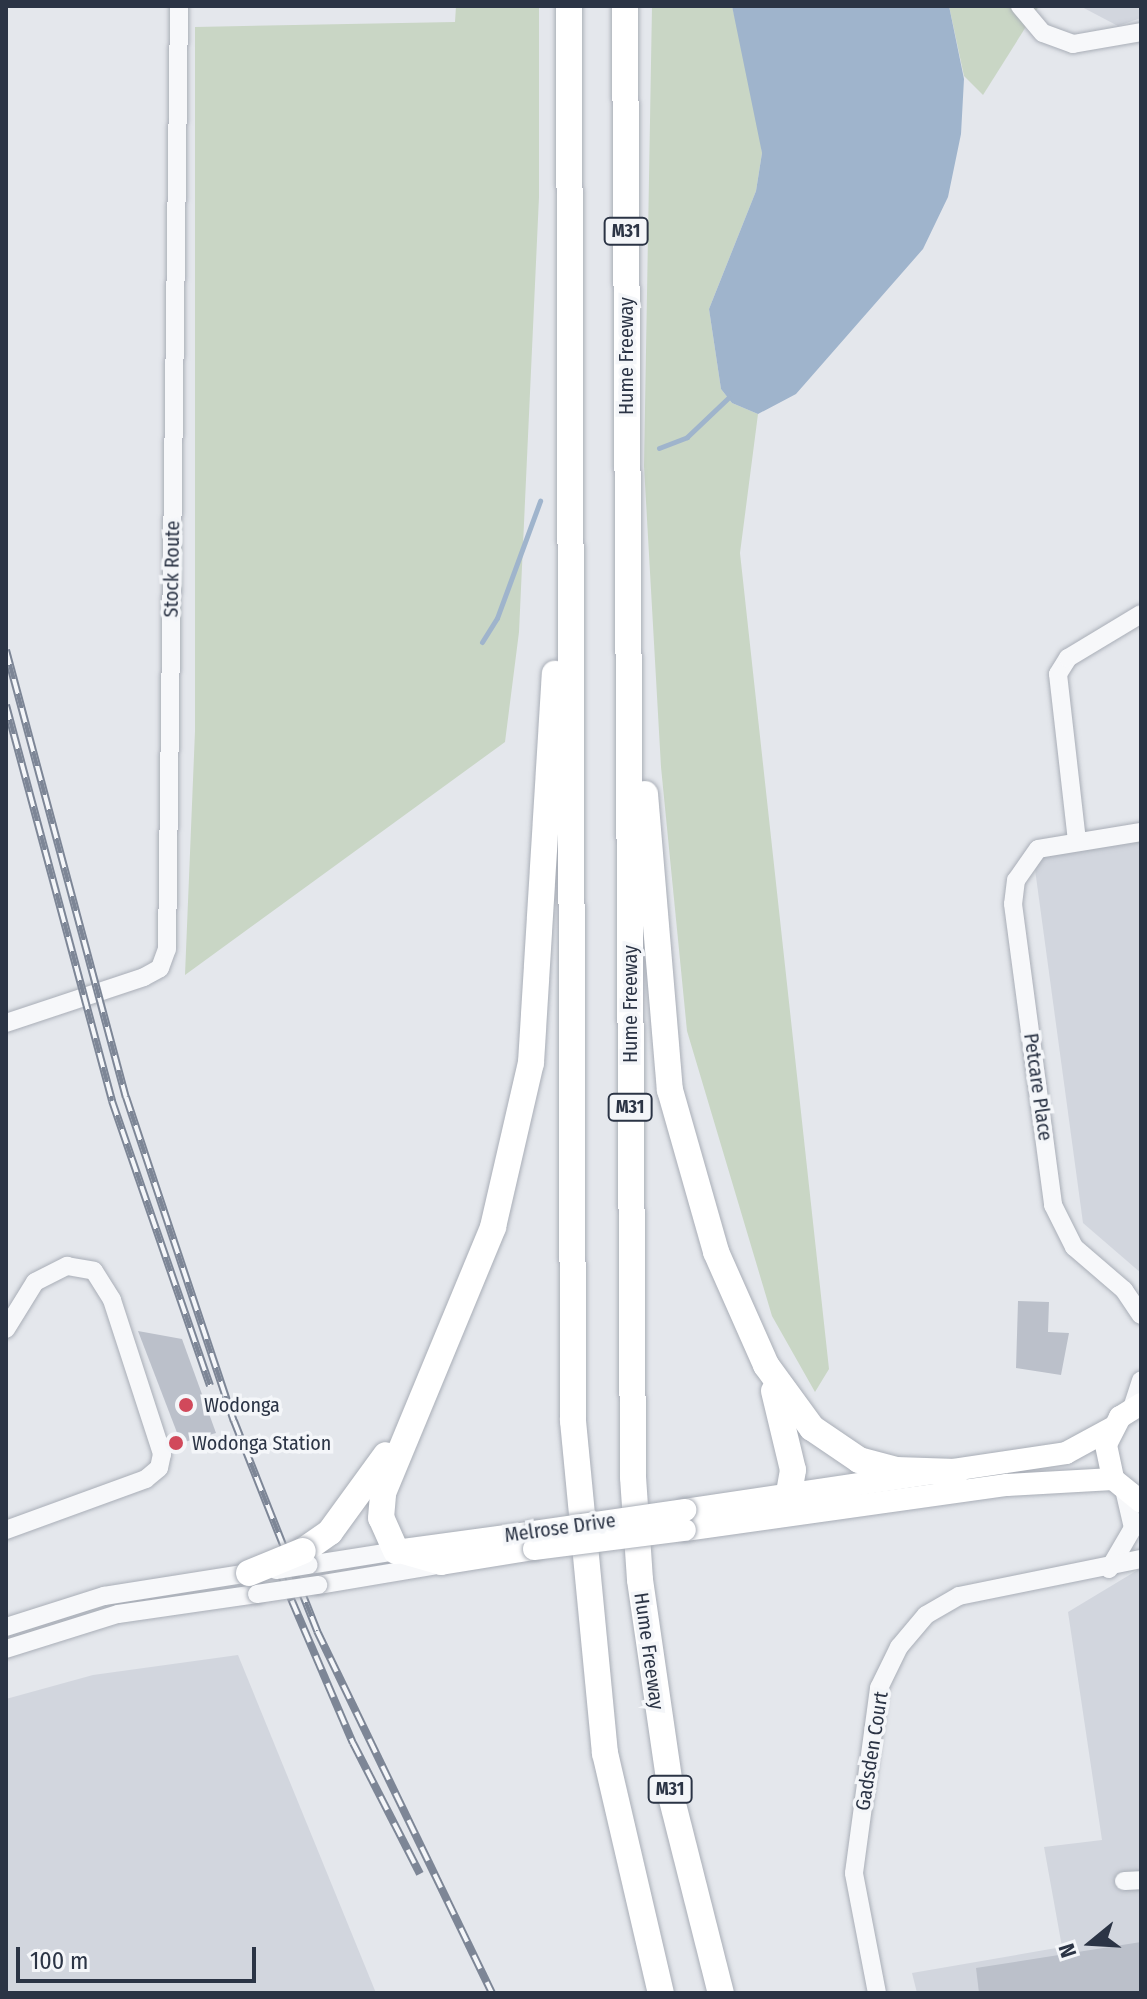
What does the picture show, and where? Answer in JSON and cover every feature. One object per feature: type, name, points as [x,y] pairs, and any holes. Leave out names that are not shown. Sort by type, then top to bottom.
[{"type":"highway","points":[[569,6],[573,1421],[605,1753],[661,1993]]},
{"type":"highway","name":"Hume Freeway","points":[[625,6],[631,1360],[640,1580],[672,1800],[721,1993]]},
{"type":"highway","points":[[396,1551],[382,1523],[381,1499],[493,1227],[531,1063],[571,338]]},
{"type":"highway","points":[[629,737],[644,785],[670,1090],[716,1252],[766,1365],[788,1438],[789,1493]]},
{"type":"highway","points":[[766,1365],[788,1401],[836,1447],[896,1470],[956,1472]]},
{"type":"highway","points":[[253,1583],[306,1558],[353,1504],[430,1382]]},
{"type":"main road","name":"Melrose Drive","points":[[396,1551],[534,1541],[685,1520],[789,1493],[956,1472],[1066,1453],[1112,1428],[1137,1406]]},
{"type":"main road","points":[[1112,1428],[1107,1462],[1126,1491]]},
{"type":"main road","name":"Melrose Drive","points":[[685,1520],[756,1519],[1007,1485],[1126,1491]]},
{"type":"main road","points":[[756,1519],[789,1493]]},
{"type":"main road","name":"Melrose Drive","points":[[441,1564],[534,1541]]},
{"type":"main road","points":[[396,1551],[441,1564]]},
{"type":"street","name":"Stock Route","points":[[6,1023],[144,977],[160,968],[167,949],[179,6]]},
{"type":"street","points":[[1020,6],[1043,33],[1073,44],[1141,32]]},
{"type":"street","points":[[1141,614],[1068,658],[1058,674],[1077,841],[1141,832]]},
{"type":"street","name":"Petcare Place","points":[[1077,841],[1050,844],[1025,860],[1013,904],[1053,1205],[1074,1247],[1141,1316]]},
{"type":"street","points":[[6,1329],[35,1282],[67,1266],[94,1271],[112,1300],[162,1454],[159,1468],[146,1479],[6,1530]]},
{"type":"street","points":[[1137,1406],[1141,1380]]},
{"type":"street","points":[[1109,1569],[1133,1528],[1126,1491]]},
{"type":"street","name":"Melrose Drive","points":[[306,1558],[396,1551]]},
{"type":"street","name":"Gadsden Court","points":[[877,1993],[854,1873],[879,1688],[899,1647],[926,1615],[959,1596],[1109,1569],[1141,1559]]},
{"type":"street","name":"Melrose Drive","points":[[6,1627],[104,1596],[253,1583],[318,1585],[441,1564]]},
{"type":"street","name":"Melrose Drive","points":[[6,1649],[118,1614],[253,1583]]},
{"type":"shaded area","points":[[1080,6],[1141,6],[1141,18],[1118,26]]},
{"type":"shaded area","points":[[1141,838],[1141,1273],[1083,1223],[1034,862],[1057,850]]},
{"type":"shaded area","points":[[1141,1568],[1141,1993],[917,1993],[912,1973],[1062,1947],[1044,1847],[1102,1840],[1068,1612]]},
{"type":"shaded area","points":[[238,1655],[376,1993],[6,1993],[6,1699],[93,1675]]},
{"type":"green space","points":[[456,6],[539,6],[539,197],[519,632],[505,742],[185,975],[195,731],[195,27],[455,22]]},
{"type":"green space","points":[[652,6],[732,6],[756,101],[762,153],[756,191],[709,309],[721,389],[732,403],[758,414],[740,553],[829,1369],[815,1392],[772,1316],[687,1031],[661,767],[644,466]]},
{"type":"green space","points":[[949,6],[1039,6],[983,95],[964,76]]},
{"type":"water","points":[[732,6],[949,6],[964,79],[961,134],[948,197],[923,249],[796,394],[758,414],[732,403],[721,389],[709,309],[756,191],[762,153]]},
{"type":"building","points":[[1018,1301],[1049,1302],[1048,1332],[1069,1333],[1061,1375],[1016,1368]]},
{"type":"building","name":"Wodonga","points":[[138,1331],[182,1339],[216,1433],[181,1443]]},
{"type":"building","points":[[1141,1942],[1141,1993],[979,1993],[976,1968]]},
{"type":"waterway","points":[[659,448],[687,437],[728,398]]},
{"type":"waterway","points":[[482,642],[497,618],[540,501]]},
{"type":"railway","points":[[6,650],[126,1097],[234,1421],[317,1631],[492,1993]]},
{"type":"railway","points":[[6,705],[112,1101],[210,1386]]},
{"type":"railway","points":[[280,1573],[353,1743],[420,1874]]},
{"type":"place","name":"Wodonga","points":[[186,1405]]},
{"type":"place","name":"Wodonga Station","points":[[176,1443]]}]
